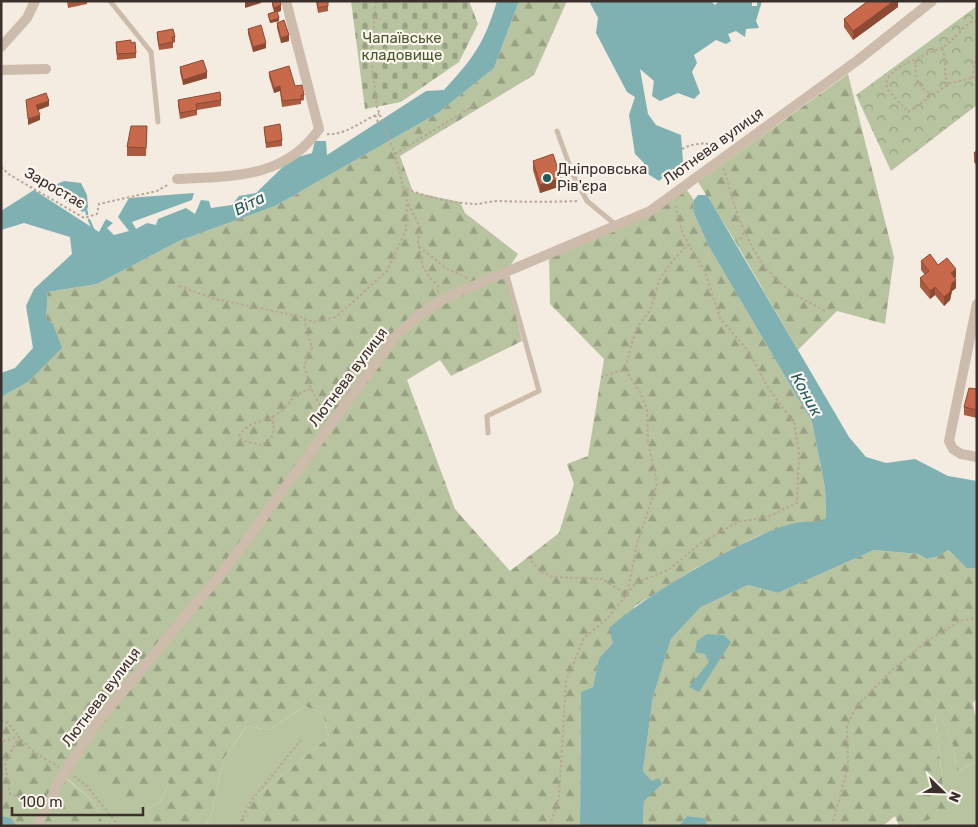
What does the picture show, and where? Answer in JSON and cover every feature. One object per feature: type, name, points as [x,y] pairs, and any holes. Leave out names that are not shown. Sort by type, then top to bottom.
[{"type":"street","points":[[1,47],[26,18],[34,1]]},
{"type":"street","points":[[177,179],[270,169],[311,141],[319,129],[286,1]]},
{"type":"street","name":"Лютнева вулиця","points":[[37,826],[66,771],[119,694],[229,564],[394,338],[418,316],[447,297],[650,211],[858,60],[932,1]]},
{"type":"street","points":[[1,70],[46,69]]},
{"type":"street","points":[[977,304],[972,349],[950,440],[952,449],[961,454],[977,458]]},
{"type":"lane","points":[[110,1],[151,52],[158,122]]},
{"type":"lane","points":[[557,131],[573,175],[586,201],[616,225]]},
{"type":"lane","points":[[488,433],[486,416],[539,391],[506,272]]},
{"type":"path","points":[[179,286],[215,299],[298,316],[313,322],[336,317],[387,271],[406,230],[407,203],[395,154],[379,114],[370,58],[376,1]]},
{"type":"path","points":[[932,93],[924,90],[917,80],[915,68],[917,60],[922,54],[942,48],[970,22],[977,20]]},
{"type":"path","points":[[942,48],[945,56],[948,84]]},
{"type":"path","points":[[972,78],[977,51]]},
{"type":"path","points":[[917,60],[911,61],[890,74],[887,78],[886,88],[908,112],[932,93],[948,84],[977,77]]},
{"type":"path","points":[[395,154],[475,105]]},
{"type":"path","points":[[319,129],[326,134],[333,135],[356,127],[379,114]]},
{"type":"path","points":[[376,115],[378,122]]},
{"type":"path","points":[[682,149],[691,145],[706,143],[714,148],[722,159],[735,212],[744,232],[768,271],[793,293],[827,312]]},
{"type":"path","name":"Заростає","points":[[1,167],[10,175],[84,218],[97,214],[98,204],[157,191],[177,179]]},
{"type":"path","points":[[403,187],[413,192],[460,202],[526,204],[586,201]]},
{"type":"path","points":[[550,826],[559,797],[566,681],[584,638],[608,618],[636,584],[668,570],[701,543],[738,522],[768,518],[797,503],[799,452],[794,423],[767,386],[749,352],[720,318],[705,272],[683,234],[672,195]]},
{"type":"path","points":[[407,203],[414,211],[420,227],[419,247],[423,267],[438,286],[438,295],[435,298],[434,306]]},
{"type":"path","points":[[735,241],[744,232]]},
{"type":"path","points":[[627,595],[637,544],[657,484],[648,442],[647,410],[640,392],[625,369],[636,329],[650,311],[659,280],[674,259],[689,244]]},
{"type":"path","points":[[419,247],[446,268],[480,283]]},
{"type":"path","points":[[304,320],[312,348],[304,366],[318,406],[331,424]]},
{"type":"path","points":[[600,378],[625,369]]},
{"type":"path","points":[[272,416],[274,429],[271,439],[262,445],[243,441],[239,436],[244,428],[272,416],[278,414],[297,393],[311,389]]},
{"type":"path","points":[[528,557],[541,572],[554,577],[602,579],[627,595]]},
{"type":"path","points":[[832,826],[841,801],[848,767],[848,725],[856,706],[890,672],[927,641],[960,621],[977,618]]},
{"type":"path","points":[[1,720],[8,723],[35,753],[86,785],[119,826]]},
{"type":"path","points":[[3,741],[19,737]]},
{"type":"path","points":[[19,737],[5,763],[10,794],[46,809]]},
{"type":"path","points":[[238,826],[252,800],[301,740]]},
{"type":"green space","name":"Чапаївське кладовище","points":[[351,1],[469,1],[478,24],[459,62],[401,102],[365,109]]},
{"type":"green space","points":[[519,1],[567,1],[534,75],[400,156],[413,192],[460,202],[465,213],[518,254],[506,272],[522,341],[451,376],[440,360],[407,380],[455,509],[510,571],[559,533],[574,484],[567,464],[588,456],[604,359],[550,304],[549,254],[650,211],[684,186],[694,200],[693,211],[708,245],[812,422],[825,488],[826,519],[819,522],[803,522],[785,526],[758,536],[696,568],[635,606],[613,643],[599,658],[593,687],[581,693],[580,826],[238,826],[253,799],[329,737],[323,714],[305,706],[269,730],[247,726],[224,758],[211,815],[205,826],[153,826],[145,811],[160,802],[169,783],[157,780],[133,803],[77,753],[63,776],[94,802],[104,826],[16,826],[1,816],[1,745],[3,741],[1,725],[1,397],[28,382],[46,319],[48,292],[97,284],[179,241],[275,206],[438,113],[494,68]]},
{"type":"green space","points":[[977,6],[977,105],[891,171],[856,95]]},
{"type":"green space","points":[[848,74],[894,257],[885,324],[837,311],[798,350],[735,241],[698,182]]},
{"type":"green space","points":[[874,550],[918,554],[927,559],[939,556],[947,550],[967,567],[977,568],[977,698],[973,703],[975,715],[977,716],[977,762],[957,771],[953,746],[939,713],[935,716],[943,785],[953,809],[918,824],[899,826],[895,816],[883,826],[707,826],[705,818],[687,816],[679,826],[643,826],[644,801],[652,781],[643,771],[653,697],[671,639],[701,607],[748,585],[778,593]]},
{"type":"green space","points":[[305,706],[323,714],[329,737],[253,799],[238,826],[205,826],[211,815],[224,758],[247,726],[269,730]]},
{"type":"green space","points":[[939,712],[953,746],[957,771],[977,762],[977,826],[910,826],[952,809],[943,785],[935,716]]},
{"type":"green space","points":[[77,753],[169,783],[160,802],[145,811],[153,826],[104,826],[94,802],[63,775]]},
{"type":"water","name":"Віта","points":[[497,1],[519,1],[494,68],[438,113],[275,206],[179,241],[97,284],[48,292],[46,319],[53,324],[62,348],[28,382],[1,397],[1,373],[15,368],[33,348],[26,306],[34,289],[72,254],[70,237],[24,223],[1,230],[1,211],[34,190],[99,232],[106,219],[113,223],[107,228],[114,235],[129,231],[118,217],[129,198],[194,193],[192,200],[132,222],[136,229],[147,223],[156,225],[158,219],[186,208],[195,214],[201,200],[209,201],[211,208],[232,205],[239,196],[256,193],[291,159],[312,153],[315,141],[326,141],[327,155],[426,91],[444,90],[471,59],[477,49]]},
{"type":"water","points":[[589,1],[711,1],[715,5],[719,1],[752,1],[752,6],[757,6],[757,1],[762,1],[756,21],[759,28],[746,29],[745,37],[736,31],[728,34],[731,41],[726,44],[716,40],[694,55],[697,63],[692,72],[700,93],[694,99],[678,93],[660,101],[652,96],[654,81],[640,69],[648,114],[656,125],[681,135],[683,162],[679,169],[672,170],[659,181],[643,171],[644,163],[635,154],[629,115],[635,97],[627,92],[596,33],[598,18]]},
{"type":"water","points":[[64,181],[81,183],[87,195],[88,208],[83,212],[52,193],[48,188]]},
{"type":"water","name":"Коник","points":[[698,195],[707,195],[849,437],[866,457],[886,463],[915,459],[948,476],[977,481],[977,568],[967,568],[948,550],[939,556],[927,559],[918,554],[874,550],[778,593],[748,585],[701,607],[671,639],[653,697],[643,771],[652,781],[659,778],[662,784],[644,801],[643,826],[580,826],[581,692],[593,687],[599,658],[613,643],[609,628],[663,589],[739,546],[786,525],[818,521],[826,518],[825,488],[812,422],[708,245],[693,211],[694,200]]},
{"type":"water","points":[[707,634],[724,635],[731,642],[699,692],[689,687],[709,662],[705,654],[695,652],[697,641]]},
{"type":"water","points":[[1,816],[11,818],[16,826],[1,826]]},
{"type":"water","points":[[687,816],[705,818],[707,826],[679,826]]},
{"type":"building","points":[[272,1],[280,1],[281,5],[274,8]]},
{"type":"building","points":[[317,1],[328,1],[328,6],[318,8]]},
{"type":"building","points":[[868,1],[894,1],[853,31],[844,19]]},
{"type":"building","points":[[277,11],[279,18],[270,21],[268,14]]},
{"type":"building","points":[[284,20],[289,35],[281,38],[277,23]]},
{"type":"building","points":[[261,25],[266,43],[253,47],[248,29]]},
{"type":"building","points":[[173,29],[175,37],[172,37],[173,42],[159,45],[157,32]]},
{"type":"building","points":[[131,40],[131,43],[135,42],[136,53],[117,54],[116,42]]},
{"type":"building","points":[[203,60],[207,72],[183,80],[180,67]]},
{"type":"building","points":[[289,66],[295,86],[302,85],[304,95],[301,95],[301,99],[282,101],[280,86],[274,88],[269,72]]},
{"type":"building","points":[[220,92],[221,100],[196,104],[197,110],[180,113],[178,100]]},
{"type":"building","points":[[46,93],[49,101],[36,105],[40,115],[28,119],[26,100]]},
{"type":"building","points":[[280,124],[282,140],[266,143],[264,127]]},
{"type":"building","points":[[131,126],[147,126],[146,148],[127,147]]},
{"type":"building","points":[[553,154],[561,178],[540,185],[533,161]]},
{"type":"building","points":[[930,254],[938,265],[947,258],[956,269],[951,273],[956,280],[952,283],[950,292],[944,297],[935,287],[930,291],[920,278],[929,271],[921,261]]},
{"type":"building","points":[[969,388],[977,389],[977,410],[964,407]]},
{"type":"waterway","points":[[86,210],[87,214]]},
{"type":"waterway","points":[[89,220],[93,229]]},
{"type":"place","name":"Дніпровська Рів'єра","points":[[547,178]]}]
